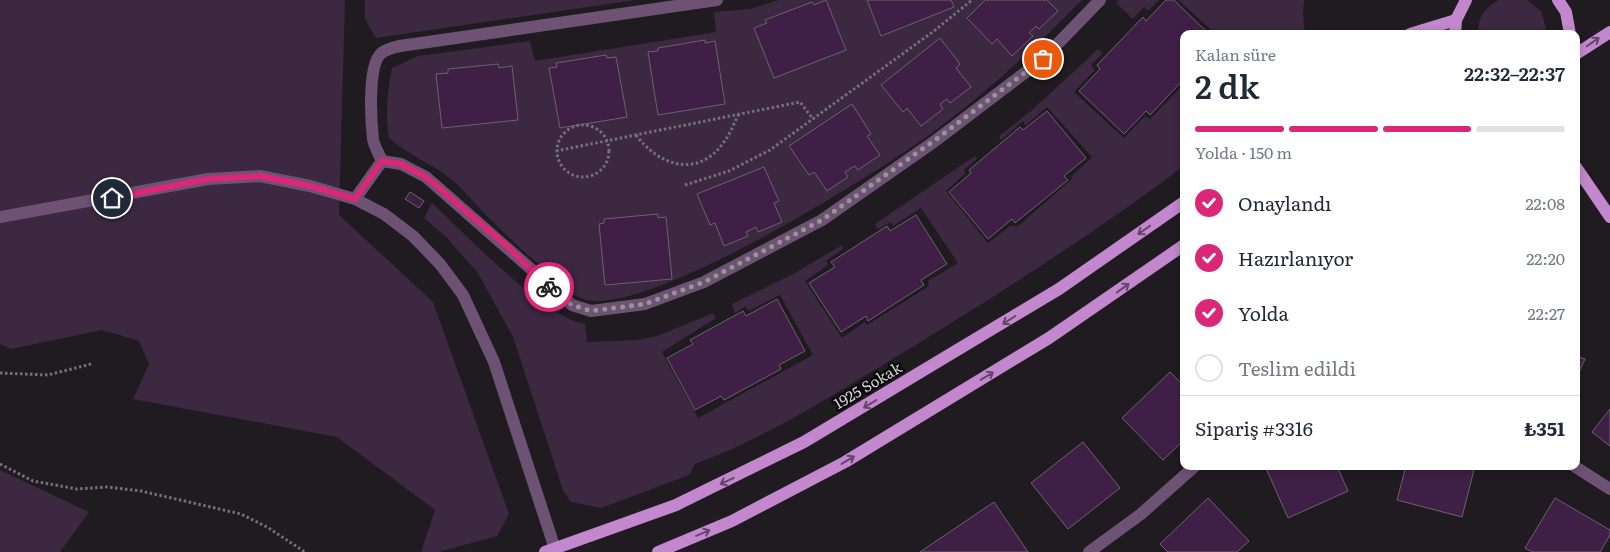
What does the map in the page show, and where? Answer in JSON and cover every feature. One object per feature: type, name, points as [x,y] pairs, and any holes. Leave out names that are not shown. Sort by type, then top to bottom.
[{"type":"main road","points":[[1455,30],[1456,20],[1466,0]]},
{"type":"main road","points":[[1558,0],[1566,12],[1569,30]]},
{"type":"main road","points":[[1423,30],[1456,20]]},
{"type":"main road","points":[[1580,51],[1610,32]]},
{"type":"main road","points":[[1580,173],[1610,217]]},
{"type":"main road","name":"1925 Sokak","points":[[550,550],[676,505],[804,442],[1059,289],[1180,205]]},
{"type":"main road","points":[[658,552],[732,521],[845,462],[1049,338],[1180,248]]},
{"type":"street","points":[[382,161],[374,140],[372,99],[375,62],[382,52],[392,48],[421,43],[717,0]]},
{"type":"street","points":[[382,161],[401,164],[426,177],[572,305],[591,311],[645,304],[704,282],[822,220],[935,140],[1043,59],[1100,0]]},
{"type":"street","points":[[355,199],[382,161]]},
{"type":"street","points":[[0,217],[208,179],[260,176],[310,186],[355,199],[384,214],[413,236],[440,264],[463,295],[494,362],[550,550]]},
{"type":"street","points":[[1089,552],[1141,514],[1190,470]]},
{"type":"street","points":[[1580,470],[1610,489]]},
{"type":"path","points":[[685,185],[738,167],[770,150],[934,31],[972,0]]},
{"type":"path","points":[[556,152],[800,102],[813,119]]},
{"type":"path","points":[[636,135],[647,149],[669,163],[692,164],[712,156],[724,142],[738,114]]},
{"type":"path","points":[[576,126],[593,127],[600,131],[607,141],[609,154],[607,163],[602,170],[586,178],[569,174],[558,160],[556,152],[562,135],[576,126]]},
{"type":"path","points":[[0,372],[48,374],[91,364]]},
{"type":"path","points":[[0,464],[33,481],[77,489],[108,487],[141,490],[241,514],[267,527],[306,552]]},
{"type":"shaded area","points":[[0,0],[345,0],[339,215],[433,302],[509,514],[497,536],[439,552],[421,552],[435,510],[337,437],[133,399],[149,364],[139,341],[102,330],[11,349],[0,344]]},
{"type":"shaded area","points":[[365,0],[635,0],[376,38],[365,19]]},
{"type":"shaded area","points":[[778,0],[1082,0],[989,88],[929,135],[861,180],[757,240],[702,268],[652,289],[610,300],[580,298],[573,294],[512,240],[452,180],[389,138],[387,103],[392,68],[418,56],[530,41],[535,61],[716,32],[714,12],[750,9]]},
{"type":"shaded area","points":[[1119,0],[1159,0],[1148,11],[1144,7],[1133,19],[1116,3]]},
{"type":"shaded area","points":[[1178,0],[1304,0],[1305,30],[1212,30]]},
{"type":"shaded area","points":[[1499,0],[1527,0],[1541,11],[1547,30],[1478,30],[1483,14]]},
{"type":"shaded area","points":[[1098,49],[1103,53],[1091,65],[1095,70],[1074,92],[1124,138],[1145,116],[1150,119],[1180,88],[1180,169],[1042,265],[823,401],[747,442],[695,464],[689,475],[601,508],[571,502],[563,490],[513,337],[478,273],[446,237],[424,218],[432,203],[527,291],[568,318],[585,324],[587,342],[639,340],[660,335],[713,313],[716,318],[662,352],[698,418],[813,355],[780,295],[748,311],[746,306],[735,313],[732,304],[793,274],[842,245],[843,249],[826,261],[828,265],[805,281],[842,338],[865,322],[867,325],[929,286],[928,281],[958,263],[921,208],[893,226],[891,222],[877,229],[875,224],[975,156],[977,159],[964,170],[966,173],[946,191],[988,243],[1010,226],[1018,226],[1072,179],[1071,177],[1092,157],[1047,107],[1025,126],[1023,121],[1001,140],[999,136],[1031,111]]},
{"type":"shaded area","points":[[0,470],[89,512],[60,552],[0,552]]},
{"type":"building","points":[[826,0],[846,50],[774,78],[754,28],[767,23],[765,20],[812,2],[814,5]]},
{"type":"building","points":[[867,0],[951,0],[954,7],[881,36]]},
{"type":"building","points":[[985,0],[1047,0],[1058,11],[1039,29],[1036,26],[1029,33],[1033,36],[1012,56],[997,39],[992,44],[967,18]]},
{"type":"building","points":[[1166,0],[1174,0],[1205,30],[1180,30],[1180,83],[1150,115],[1146,111],[1124,134],[1079,91],[1100,69],[1097,65],[1143,17],[1146,21]]},
{"type":"building","points":[[940,38],[960,64],[956,68],[971,87],[950,103],[947,99],[940,104],[943,109],[921,126],[907,108],[903,112],[881,85]]},
{"type":"building","points":[[705,40],[705,43],[715,41],[725,104],[658,115],[648,52],[658,51],[658,48]]},
{"type":"building","points":[[606,55],[607,58],[616,57],[627,117],[560,128],[549,68],[557,67],[556,63]]},
{"type":"building","points":[[498,64],[499,68],[512,66],[518,120],[442,128],[436,74],[448,73],[448,69]]},
{"type":"building","points":[[852,104],[871,134],[867,136],[880,155],[858,170],[855,166],[845,172],[848,177],[827,191],[814,172],[809,175],[789,146]]},
{"type":"building","points":[[1047,111],[1086,158],[1064,176],[1068,180],[1015,223],[1012,219],[988,239],[949,192],[971,173],[969,170],[1020,127],[1023,130]]},
{"type":"building","points":[[764,167],[779,201],[774,203],[782,222],[758,232],[756,227],[746,232],[748,236],[724,246],[715,223],[710,225],[697,194]]},
{"type":"building","points":[[410,192],[424,201],[419,208],[405,199]]},
{"type":"building","points":[[658,214],[658,218],[666,217],[672,279],[605,285],[599,224],[604,223],[604,219]]},
{"type":"building","points":[[916,215],[947,264],[921,280],[924,285],[868,321],[866,316],[841,332],[809,283],[835,267],[831,262],[887,226],[890,231]]},
{"type":"building","points":[[777,299],[805,351],[779,365],[781,369],[724,400],[721,396],[695,410],[667,358],[693,344],[690,340],[743,311],[746,316]]},
{"type":"building","points":[[1580,357],[1585,359],[1580,370]]},
{"type":"building","points":[[1170,372],[1180,382],[1180,444],[1163,460],[1122,418]]},
{"type":"building","points":[[1610,409],[1610,446],[1592,432]]},
{"type":"building","points":[[1083,442],[1120,488],[1068,529],[1031,483]]},
{"type":"building","points":[[1267,470],[1339,470],[1348,491],[1288,518]]},
{"type":"building","points":[[1405,470],[1474,470],[1462,517],[1397,500]]},
{"type":"building","points":[[1208,498],[1249,541],[1237,552],[1168,552],[1160,544]]},
{"type":"building","points":[[1555,498],[1610,530],[1610,535],[1600,552],[1532,552],[1525,548]]},
{"type":"building","points":[[994,502],[1028,552],[920,552]]},
{"type":"way so far","points":[[549,287],[572,305],[591,311],[645,304],[704,282],[822,220],[935,140],[1043,59]]},
{"type":"route","points":[[112,198],[208,179],[260,176],[310,186],[355,199],[382,161],[401,164],[426,177],[507,246],[549,287]]}]
